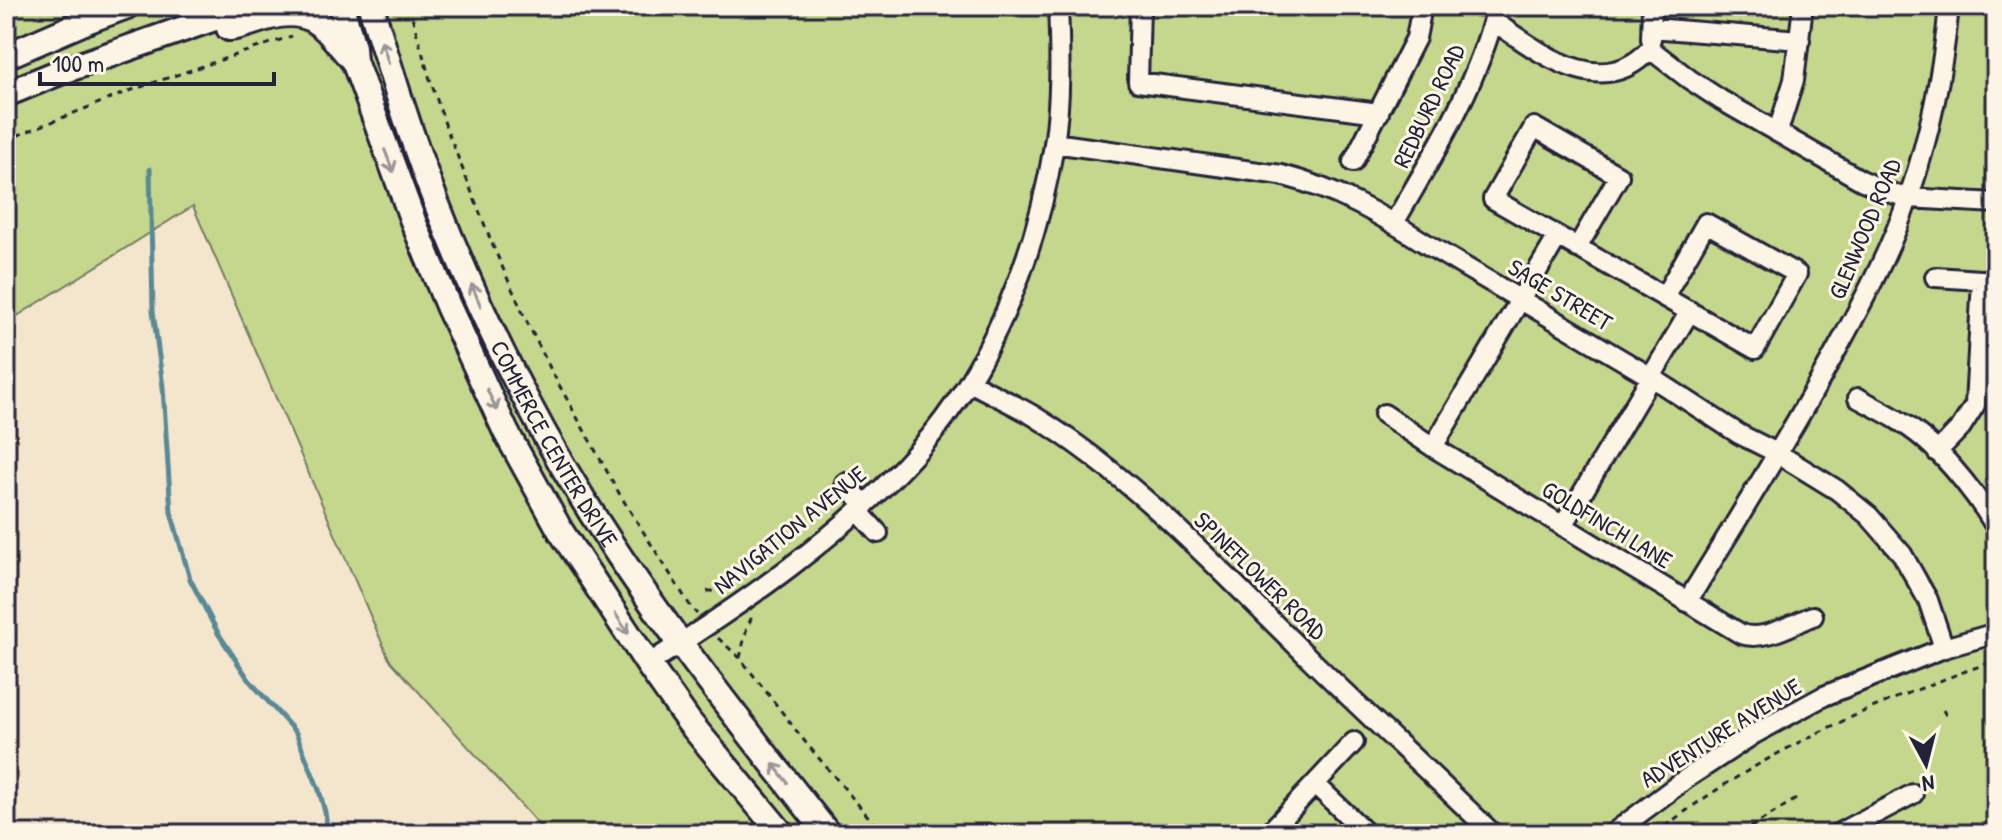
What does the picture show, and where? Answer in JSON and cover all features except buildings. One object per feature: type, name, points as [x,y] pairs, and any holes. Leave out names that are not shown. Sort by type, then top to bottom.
[{"type":"main road","points":[[6,56],[127,6]]},
{"type":"main road","points":[[6,94],[249,6]]},
{"type":"main road","name":"COMMERCE CENTER DRIVE","points":[[341,6],[354,61],[419,236],[506,432],[560,530],[648,664],[689,722],[782,834]]},
{"type":"main road","name":"COMMERCE CENTER DRIVE","points":[[371,6],[399,100],[436,202],[485,317],[535,416],[582,499],[629,572],[755,742],[828,834]]},
{"type":"main road","points":[[186,27],[233,28],[271,16],[299,15],[320,23],[354,61]]},
{"type":"street","name":"NAVIGATION AVENUE","points":[[648,664],[794,564],[862,508],[919,450],[970,382],[1021,272],[1049,176],[1060,79],[1058,6]]},
{"type":"street","points":[[1140,6],[1138,82],[1379,113]]},
{"type":"street","points":[[1353,162],[1416,38],[1422,6]]},
{"type":"street","points":[[1495,14],[1544,56],[1572,69],[1614,72],[1640,60],[1650,49],[1652,6]]},
{"type":"street","points":[[1778,131],[1794,80],[1803,6]]},
{"type":"street","name":"GLENWOOD ROAD","points":[[1687,602],[1821,380],[1885,254],[1923,151],[1937,92],[1949,6]]},
{"type":"street","name":"REDBURD ROAD","points":[[1394,223],[1469,90],[1495,14]]},
{"type":"street","points":[[1652,28],[1800,40]]},
{"type":"street","points":[[1650,49],[1710,93],[1861,180],[1908,198],[1996,203]]},
{"type":"street","points":[[1577,248],[1619,176],[1534,127],[1493,199],[1577,248],[1755,349],[1797,274],[1706,223],[1664,297]]},
{"type":"street","name":"SAGE STREET","points":[[1054,143],[1281,175],[1313,183],[1394,223],[1651,377],[1739,434],[1837,490],[1869,516],[1902,554],[1928,600],[1944,648]]},
{"type":"street","points":[[1433,447],[1558,236]]},
{"type":"street","points":[[1935,277],[1989,280],[1975,405],[1961,427],[1937,452]]},
{"type":"street","points":[[1563,526],[1690,311]]},
{"type":"street","name":"SPINEFLOWER ROAD","points":[[970,382],[1034,416],[1093,457],[1157,510],[1493,834]]},
{"type":"street","points":[[1858,398],[1921,437],[1977,499],[1996,527]]},
{"type":"street","name":"GOLDFINCH LANE","points":[[1384,414],[1741,634],[1759,637],[1813,616]]},
{"type":"street","points":[[845,483],[878,533]]},
{"type":"street","name":"ADVENTURE AVENUE","points":[[1612,834],[1687,778],[1754,734],[1824,696],[1944,648],[1996,633]]},
{"type":"street","points":[[1268,834],[1354,742]]},
{"type":"street","points":[[1315,784],[1367,834]]},
{"type":"street","points":[[1837,834],[1913,794]]},
{"type":"path","points":[[409,6],[455,151],[526,320],[620,495],[691,607]]},
{"type":"path","points":[[6,140],[132,90],[290,37],[295,32]]},
{"type":"path","points":[[740,658],[746,631]]},
{"type":"path","points":[[723,644],[740,658],[883,834]]},
{"type":"path","points":[[1655,834],[1748,770],[1822,730],[1874,706],[1996,661]]},
{"type":"path","points":[[1943,710],[1948,719]]},
{"type":"path","points":[[1740,834],[1796,799]]},
{"type":"green space","points":[[6,6],[1996,6],[1996,834],[547,834],[389,659],[193,206],[6,323]]},
{"type":"waterway","points":[[150,169],[153,311],[163,387],[171,512],[190,579],[218,633],[249,680],[296,733],[319,790],[328,834]]}]
